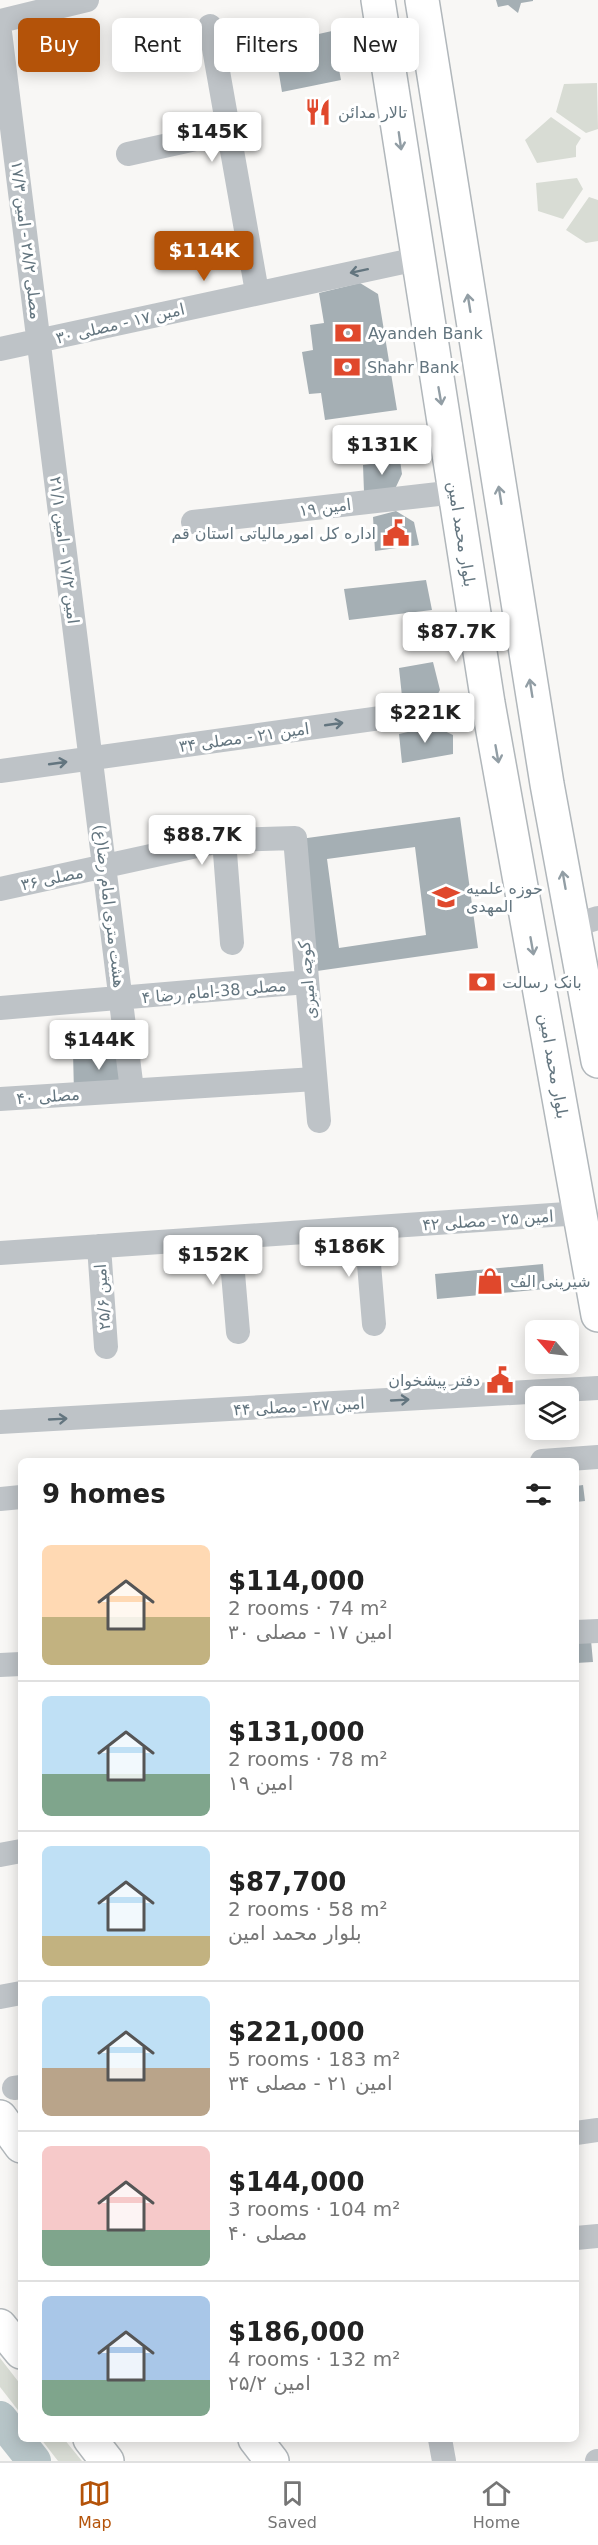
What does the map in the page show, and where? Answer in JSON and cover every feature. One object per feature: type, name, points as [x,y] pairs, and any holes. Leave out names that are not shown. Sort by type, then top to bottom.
[{"type":"main road","name":"بلوار محمد امین","points":[[378,0],[381,18]]},
{"type":"main road","points":[[422,0],[428,46],[585,922],[598,1061]]},
{"type":"main road","points":[[419,48],[428,46]]},
{"type":"main road","name":"بلوار محمد امین","points":[[391,72],[417,259],[488,703],[596,1297]]},
{"type":"main road","points":[[0,2117],[18,2141]]},
{"type":"main road","points":[[0,2326],[18,2348]]},
{"type":"main road","points":[[92,2442],[107,2461]]},
{"type":"main road","points":[[257,2442],[272,2461]]},
{"type":"street","points":[[0,21],[87,0]]},
{"type":"street","points":[[210,27],[257,292]]},
{"type":"street","name":"مصلی ۲۸/۲ - امین ۱۷/۳","points":[[0,32],[40,341]]},
{"type":"street","points":[[128,154],[227,132]]},
{"type":"street","name":"امین ۱۷ - مصلی ۳۰","points":[[0,349],[417,259]]},
{"type":"street","name":"امین ۱۷/۲ - امین ۲۱/۱","points":[[40,341],[91,758]]},
{"type":"street","name":"امین ۱۹","points":[[193,522],[456,492]]},
{"type":"street","name":"امین ۲۱ - مصلی ۳۴","points":[[0,771],[488,703]]},
{"type":"street","name":"هشت متری امام رضا(ع)","points":[[91,758],[132,1090]]},
{"type":"street","name":"مصلی ۳۶","points":[[0,889],[224,840],[295,838]]},
{"type":"street","name":"کوچه امیری","points":[[295,838],[319,1121]]},
{"type":"street","points":[[224,840],[232,944]]},
{"type":"street","name":"مصلی 38-امام رضا ۴","points":[[0,1008],[307,982]]},
{"type":"street","name":"مصلی ۴۰","points":[[0,1099],[315,1079]]},
{"type":"street","name":"امین ۲۵ - مصلی ۴۲","points":[[0,1253],[581,1213]]},
{"type":"street","points":[[366,1228],[374,1324]]},
{"type":"street","points":[[230,1238],[238,1332]]},
{"type":"street","name":"امین ۲۵/۶","points":[[99,1246],[106,1347]]},
{"type":"street","name":"امین ۲۷ - مصلی ۴۴","points":[[0,1422],[598,1388]]},
{"type":"street","points":[[579,1458],[598,1457]]},
{"type":"street","points":[[0,1499],[18,1497]]},
{"type":"street","points":[[579,1632],[598,1630]]},
{"type":"street","points":[[0,1665],[18,1664]]},
{"type":"street","points":[[0,1855],[18,1852]]},
{"type":"street","points":[[0,1997],[18,1994]]},
{"type":"street","points":[[579,2133],[598,2130]]},
{"type":"street","points":[[579,2238],[598,2236]]},
{"type":"street","points":[[441,2442],[444,2461]]},
{"type":"shaded area","points":[[597,83],[598,129],[586,133],[556,112],[564,84]]},
{"type":"shaded area","points":[[551,117],[581,138],[576,146],[576,157],[537,163],[525,140]]},
{"type":"shaded area","points":[[577,178],[583,189],[563,219],[538,211],[536,183]]},
{"type":"shaded area","points":[[589,197],[598,200],[598,241],[586,243],[566,230]]},
{"type":"shaded area","points":[[0,2358],[18,2381],[18,2410],[0,2387]]},
{"type":"shaded area","points":[[43,2442],[66,2442],[82,2461],[58,2461]]},
{"type":"building","points":[[496,0],[533,1],[521,3],[518,13],[508,5],[498,7]]},
{"type":"building","points":[[331,31],[331,72],[340,72],[341,80],[282,92],[279,72],[319,72],[319,34]]},
{"type":"building","points":[[360,283],[378,294],[397,410],[325,420],[321,393],[309,394],[302,352],[313,350],[310,325],[324,323],[319,293]]},
{"type":"building","points":[[400,460],[402,474],[395,489],[364,492],[363,465]]},
{"type":"building","name":"اداره کل امورمالیاتی استان قم","points":[[396,511],[414,522],[419,545],[375,551],[373,517]]},
{"type":"building","points":[[426,580],[432,610],[349,620],[344,589]]},
{"type":"building","points":[[433,662],[440,690],[433,703],[403,706],[399,668]]},
{"type":"building","points":[[434,726],[453,735],[453,754],[402,763],[399,734]]},
{"type":"building","name":"حوزه علمیه المهدی","points":[[460,817],[478,948],[317,971],[300,839]],"holes":[[[415,847],[426,935],[339,948],[327,859]]]},
{"type":"building","points":[[122,1048],[126,1090],[74,1093],[73,1052]]},
{"type":"building","name":"شیرینی الف","points":[[543,1264],[545,1289],[437,1299],[435,1274]]},
{"type":"building","points":[[583,1485],[585,1501],[579,1502],[579,1486]]},
{"type":"building","points":[[579,1640],[591,1640],[593,1662],[579,1663]]},
{"type":"waterway","points":[[0,2418],[18,2441]]},
{"type":"waterway","points":[[19,2442],[34,2461]]},
{"type":"place","name":"تالار مدائن","points":[[318,112]]},
{"type":"place","name":"Ayandeh Bank","points":[[348,333]]},
{"type":"place","name":"Shahr Bank","points":[[347,367]]},
{"type":"place","name":"اداره کل امورمالیاتی استان قم","points":[[396,533]]},
{"type":"place","name":"حوزه علمیه المهدی","points":[[446,897]]},
{"type":"place","name":"بانک رسالت","points":[[482,982]]},
{"type":"place","name":"شیرینی الف","points":[[490,1281]]},
{"type":"place","name":"دفتر پیشخوان","points":[[500,1380]]}]
